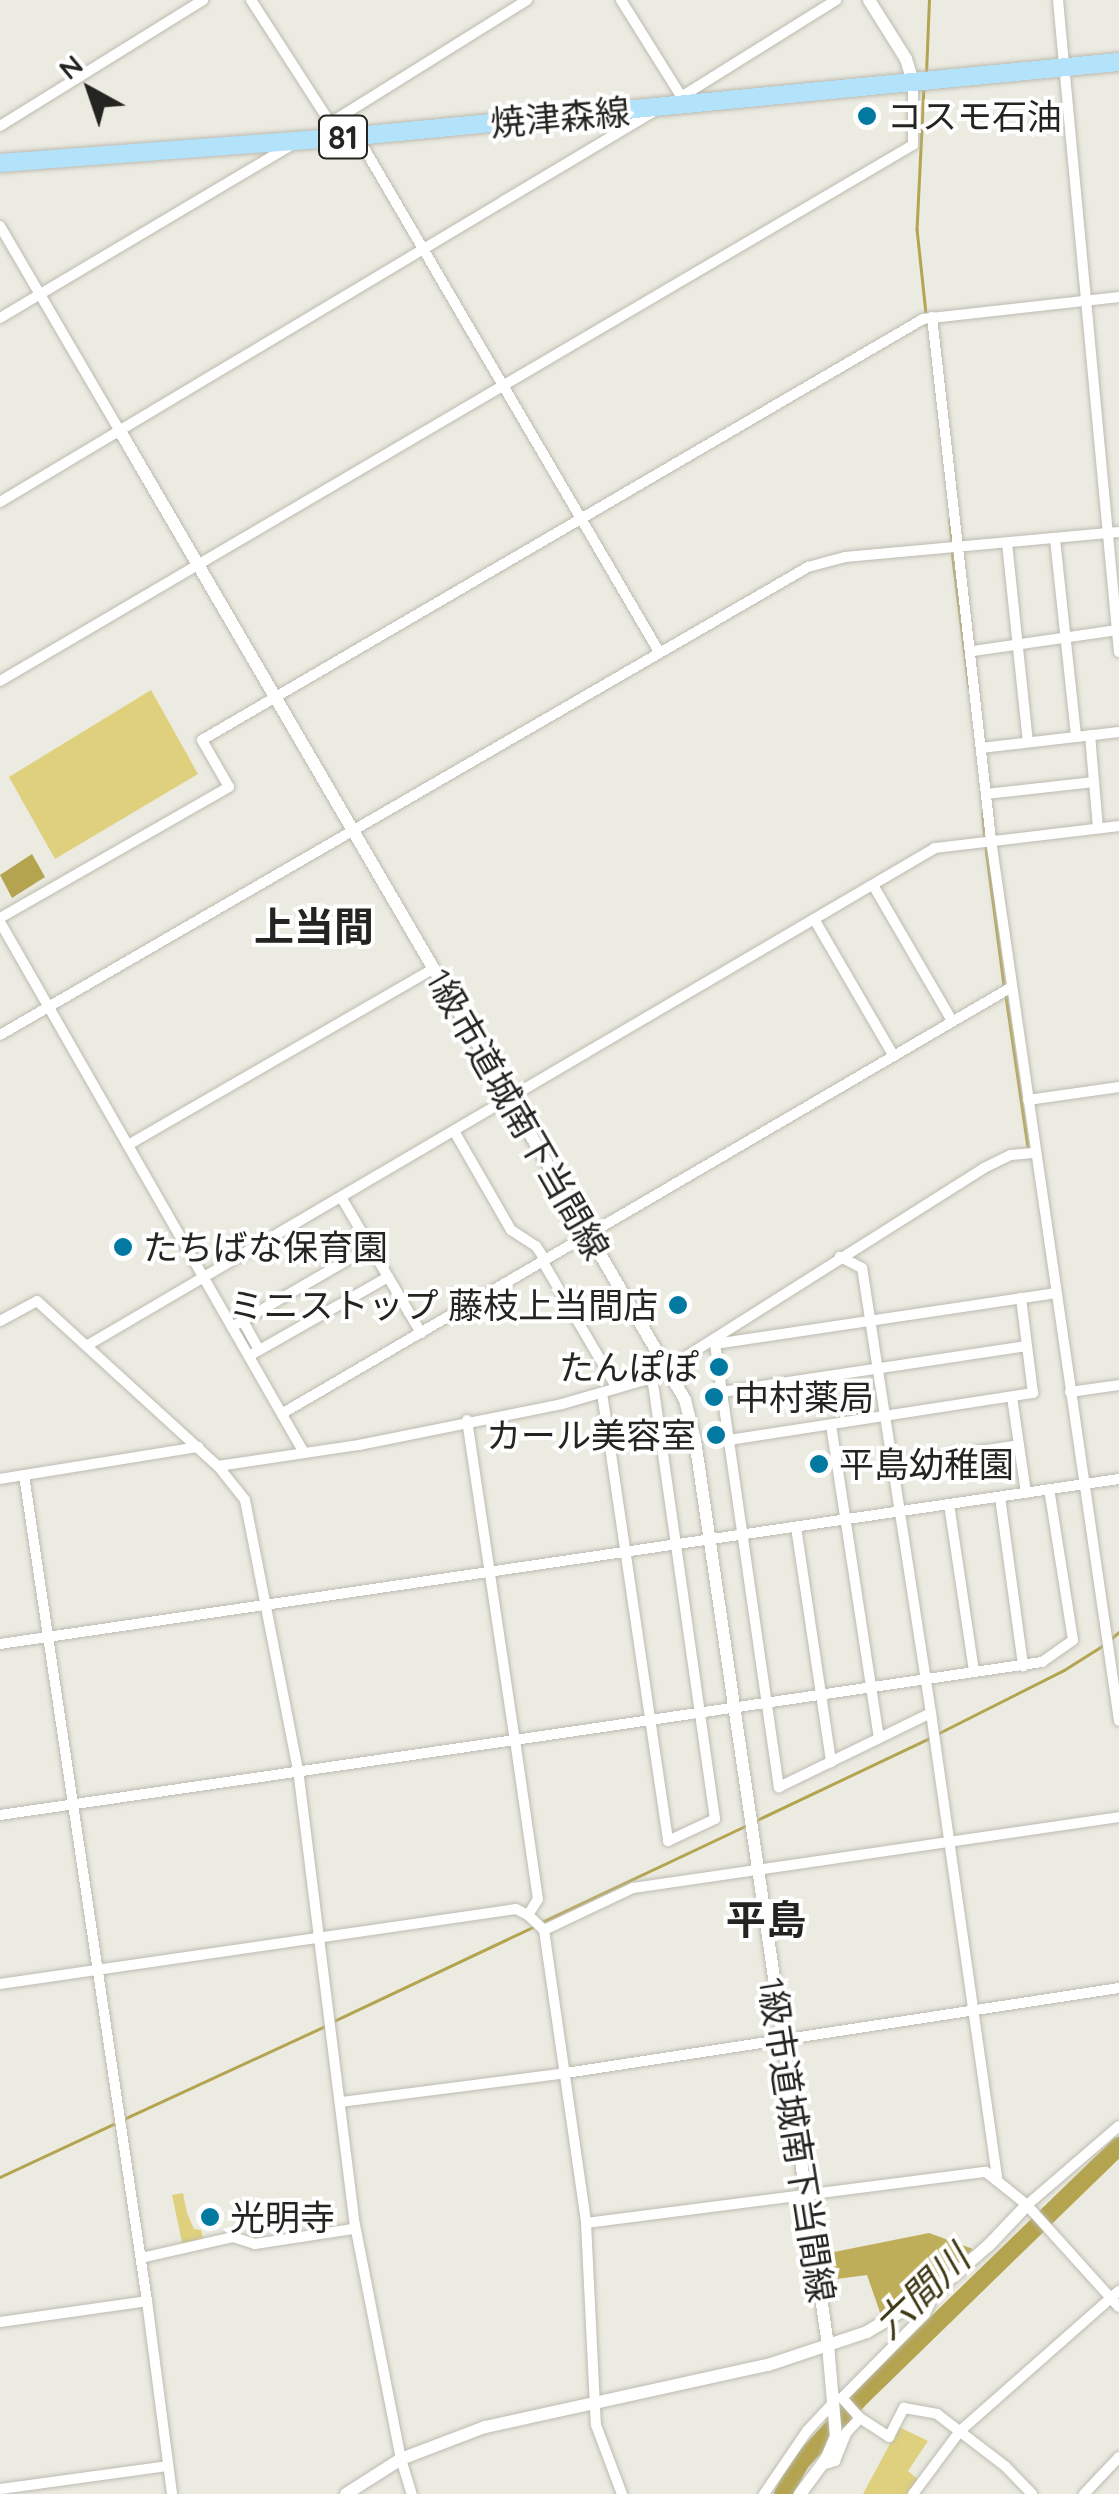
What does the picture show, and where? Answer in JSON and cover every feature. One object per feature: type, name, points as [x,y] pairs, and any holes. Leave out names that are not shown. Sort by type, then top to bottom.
[{"type":"main road","name":"焼津森線","points":[[0,163],[298,141],[327,126],[357,136],[662,107],[683,100],[1119,62]]},
{"type":"street","points":[[0,126],[203,0]]},
{"type":"street","points":[[251,0],[327,126],[527,0]]},
{"type":"street","points":[[620,0],[683,100],[836,0]]},
{"type":"street","points":[[0,681],[913,146],[913,82],[906,59],[868,0]]},
{"type":"street","points":[[1058,0],[1086,300],[1114,532],[1119,652]]},
{"type":"street","points":[[0,502],[662,107]]},
{"type":"street","points":[[357,136],[658,650]]},
{"type":"street","points":[[0,318],[298,141]]},
{"type":"street","name":"1級市道城南下当間線","points":[[0,226],[668,1368],[691,1417],[804,2192],[828,2345],[845,2409],[822,2465],[800,2494]]},
{"type":"street","points":[[303,1451],[238,1324],[204,1277],[0,920],[229,787],[202,740],[927,318],[1119,297]]},
{"type":"street","points":[[927,318],[973,650],[986,794],[986,840],[1119,1721]]},
{"type":"street","points":[[0,1035],[50,1010],[658,650],[825,560],[1114,532]]},
{"type":"street","points":[[1055,538],[1076,736]]},
{"type":"street","points":[[1007,543],[1028,742]]},
{"type":"street","points":[[973,650],[1117,630]]},
{"type":"street","points":[[982,748],[1119,732]]},
{"type":"street","points":[[1090,735],[1098,828]]},
{"type":"street","points":[[986,794],[1094,782]]},
{"type":"street","points":[[88,1345],[935,848],[1119,826]]},
{"type":"street","points":[[873,885],[952,1021]]},
{"type":"street","points":[[814,919],[892,1055]]},
{"type":"street","points":[[128,1145],[433,969]]},
{"type":"street","points":[[282,1413],[1010,988]]},
{"type":"street","points":[[1028,1100],[1119,1087]]},
{"type":"street","points":[[454,1131],[512,1230],[536,1246],[617,1388]]},
{"type":"street","points":[[218,1466],[358,1446],[602,1393],[652,1378],[984,1168],[1011,1156],[1036,1153]]},
{"type":"street","points":[[341,1197],[421,1333]]},
{"type":"street","points":[[238,1324],[370,1247]]},
{"type":"street","points":[[840,1257],[862,1268],[872,1320],[977,2010],[998,2178]]},
{"type":"street","points":[[254,1353],[388,1277]]},
{"type":"street","points":[[714,1342],[1056,1293]]},
{"type":"street","points":[[728,1440],[1034,1393],[1020,1298]]},
{"type":"street","points":[[0,1321],[38,1301],[218,1466],[237,1488],[250,1514],[264,1607],[298,1770],[355,2225],[401,2459],[412,2494]]},
{"type":"street","points":[[714,1342],[779,1787],[931,1713]]},
{"type":"street","points":[[722,1392],[1027,1346]]},
{"type":"street","points":[[602,1393],[668,1841],[716,1818],[652,1378]]},
{"type":"street","points":[[1070,1392],[1119,1385]]},
{"type":"street","points":[[1012,1397],[1026,1493]]},
{"type":"street","points":[[467,1420],[538,1899],[528,1915]]},
{"type":"street","points":[[831,1425],[879,1738]]},
{"type":"street","points":[[894,1464],[1019,1445]]},
{"type":"street","points":[[0,1479],[198,1447]]},
{"type":"street","points":[[24,1475],[148,2301],[172,2494]]},
{"type":"street","points":[[0,1644],[1119,1480]]},
{"type":"street","points":[[0,1815],[1042,1662],[1073,1640],[1049,1489]]},
{"type":"street","points":[[1000,1496],[1024,1666]]},
{"type":"street","points":[[950,1504],[974,1672]]},
{"type":"street","points":[[796,1527],[830,1762]]},
{"type":"street","points":[[544,1930],[634,1888],[1119,1817]]},
{"type":"street","points":[[0,1984],[516,1909],[528,1915],[544,1930],[586,2223],[596,2425],[622,2494]]},
{"type":"street","points":[[341,2102],[566,2074],[1119,1988]]},
{"type":"street","points":[[346,2494],[401,2459],[485,2427],[594,2400],[768,2365],[867,2332],[937,2290],[1119,2126]]},
{"type":"street","points":[[586,2223],[804,2192],[986,2172],[998,2178],[1116,2298],[960,2431],[913,2494]]},
{"type":"street","points":[[141,2258],[233,2236],[254,2244],[353,2229],[355,2225]]},
{"type":"street","points":[[822,2465],[836,2461],[846,2432],[842,2398],[926,2314],[937,2290]]},
{"type":"street","points":[[0,2322],[148,2301]]},
{"type":"street","points":[[845,2409],[889,2437],[904,2408],[937,2414],[1032,2494]]},
{"type":"street","points":[[764,2494],[807,2431],[845,2409]]},
{"type":"street","points":[[1084,2494],[1119,2457]]},
{"type":"street","points":[[0,2489],[167,2466]]},
{"type":"shaded area","points":[[151,690],[198,774],[55,859],[9,777]]},
{"type":"shaded area","points":[[32,854],[45,877],[12,898],[0,875]]},
{"type":"shaded area","points":[[183,2193],[187,2213],[194,2229],[201,2230],[204,2243],[183,2247],[172,2195]]},
{"type":"shaded area","points":[[929,2233],[973,2249],[941,2279],[883,2321],[867,2275],[829,2280],[829,2253]]},
{"type":"shaded area","points":[[899,2427],[928,2441],[908,2471],[919,2480],[909,2494],[863,2494]]},
{"type":"waterway","points":[[926,74],[929,0]]},
{"type":"waterway","points":[[924,87],[917,229],[926,313]]},
{"type":"waterway","points":[[950,520],[952,542]]},
{"type":"waterway","points":[[952,550],[969,686]]},
{"type":"waterway","points":[[983,813],[985,840]]},
{"type":"waterway","points":[[986,848],[1004,985]]},
{"type":"waterway","points":[[1006,996],[1028,1146]]},
{"type":"waterway","points":[[1112,1638],[1119,1632]]},
{"type":"waterway","points":[[937,1734],[1064,1670],[1102,1646]]},
{"type":"waterway","points":[[757,1820],[930,1738]]},
{"type":"waterway","points":[[540,1923],[745,1826]]},
{"type":"waterway","points":[[332,2022],[533,1927]]},
{"type":"waterway","points":[[124,2119],[325,2026]]},
{"type":"waterway","points":[[0,2177],[116,2123]]},
{"type":"waterway","name":"六間川","points":[[783,2494],[800,2463],[862,2396],[1119,2146]]},
{"type":"place","name":"コスモ石油","points":[[867,116]]},
{"type":"place","name":"たちばな保育園","points":[[123,1247]]},
{"type":"place","name":"ミニストップ 藤枝上当間店","points":[[678,1305]]},
{"type":"place","name":"たんぽぽ","points":[[719,1367]]},
{"type":"place","name":"中村薬局","points":[[714,1397]]},
{"type":"place","name":"カール美容室","points":[[716,1435]]},
{"type":"place","name":"平島幼稚園","points":[[819,1464]]},
{"type":"place","name":"光明寺","points":[[210,2217]]},
{"type":"district","name":"上当間","points":[[314,926]]},
{"type":"district","name":"平島","points":[[766,1919]]}]
